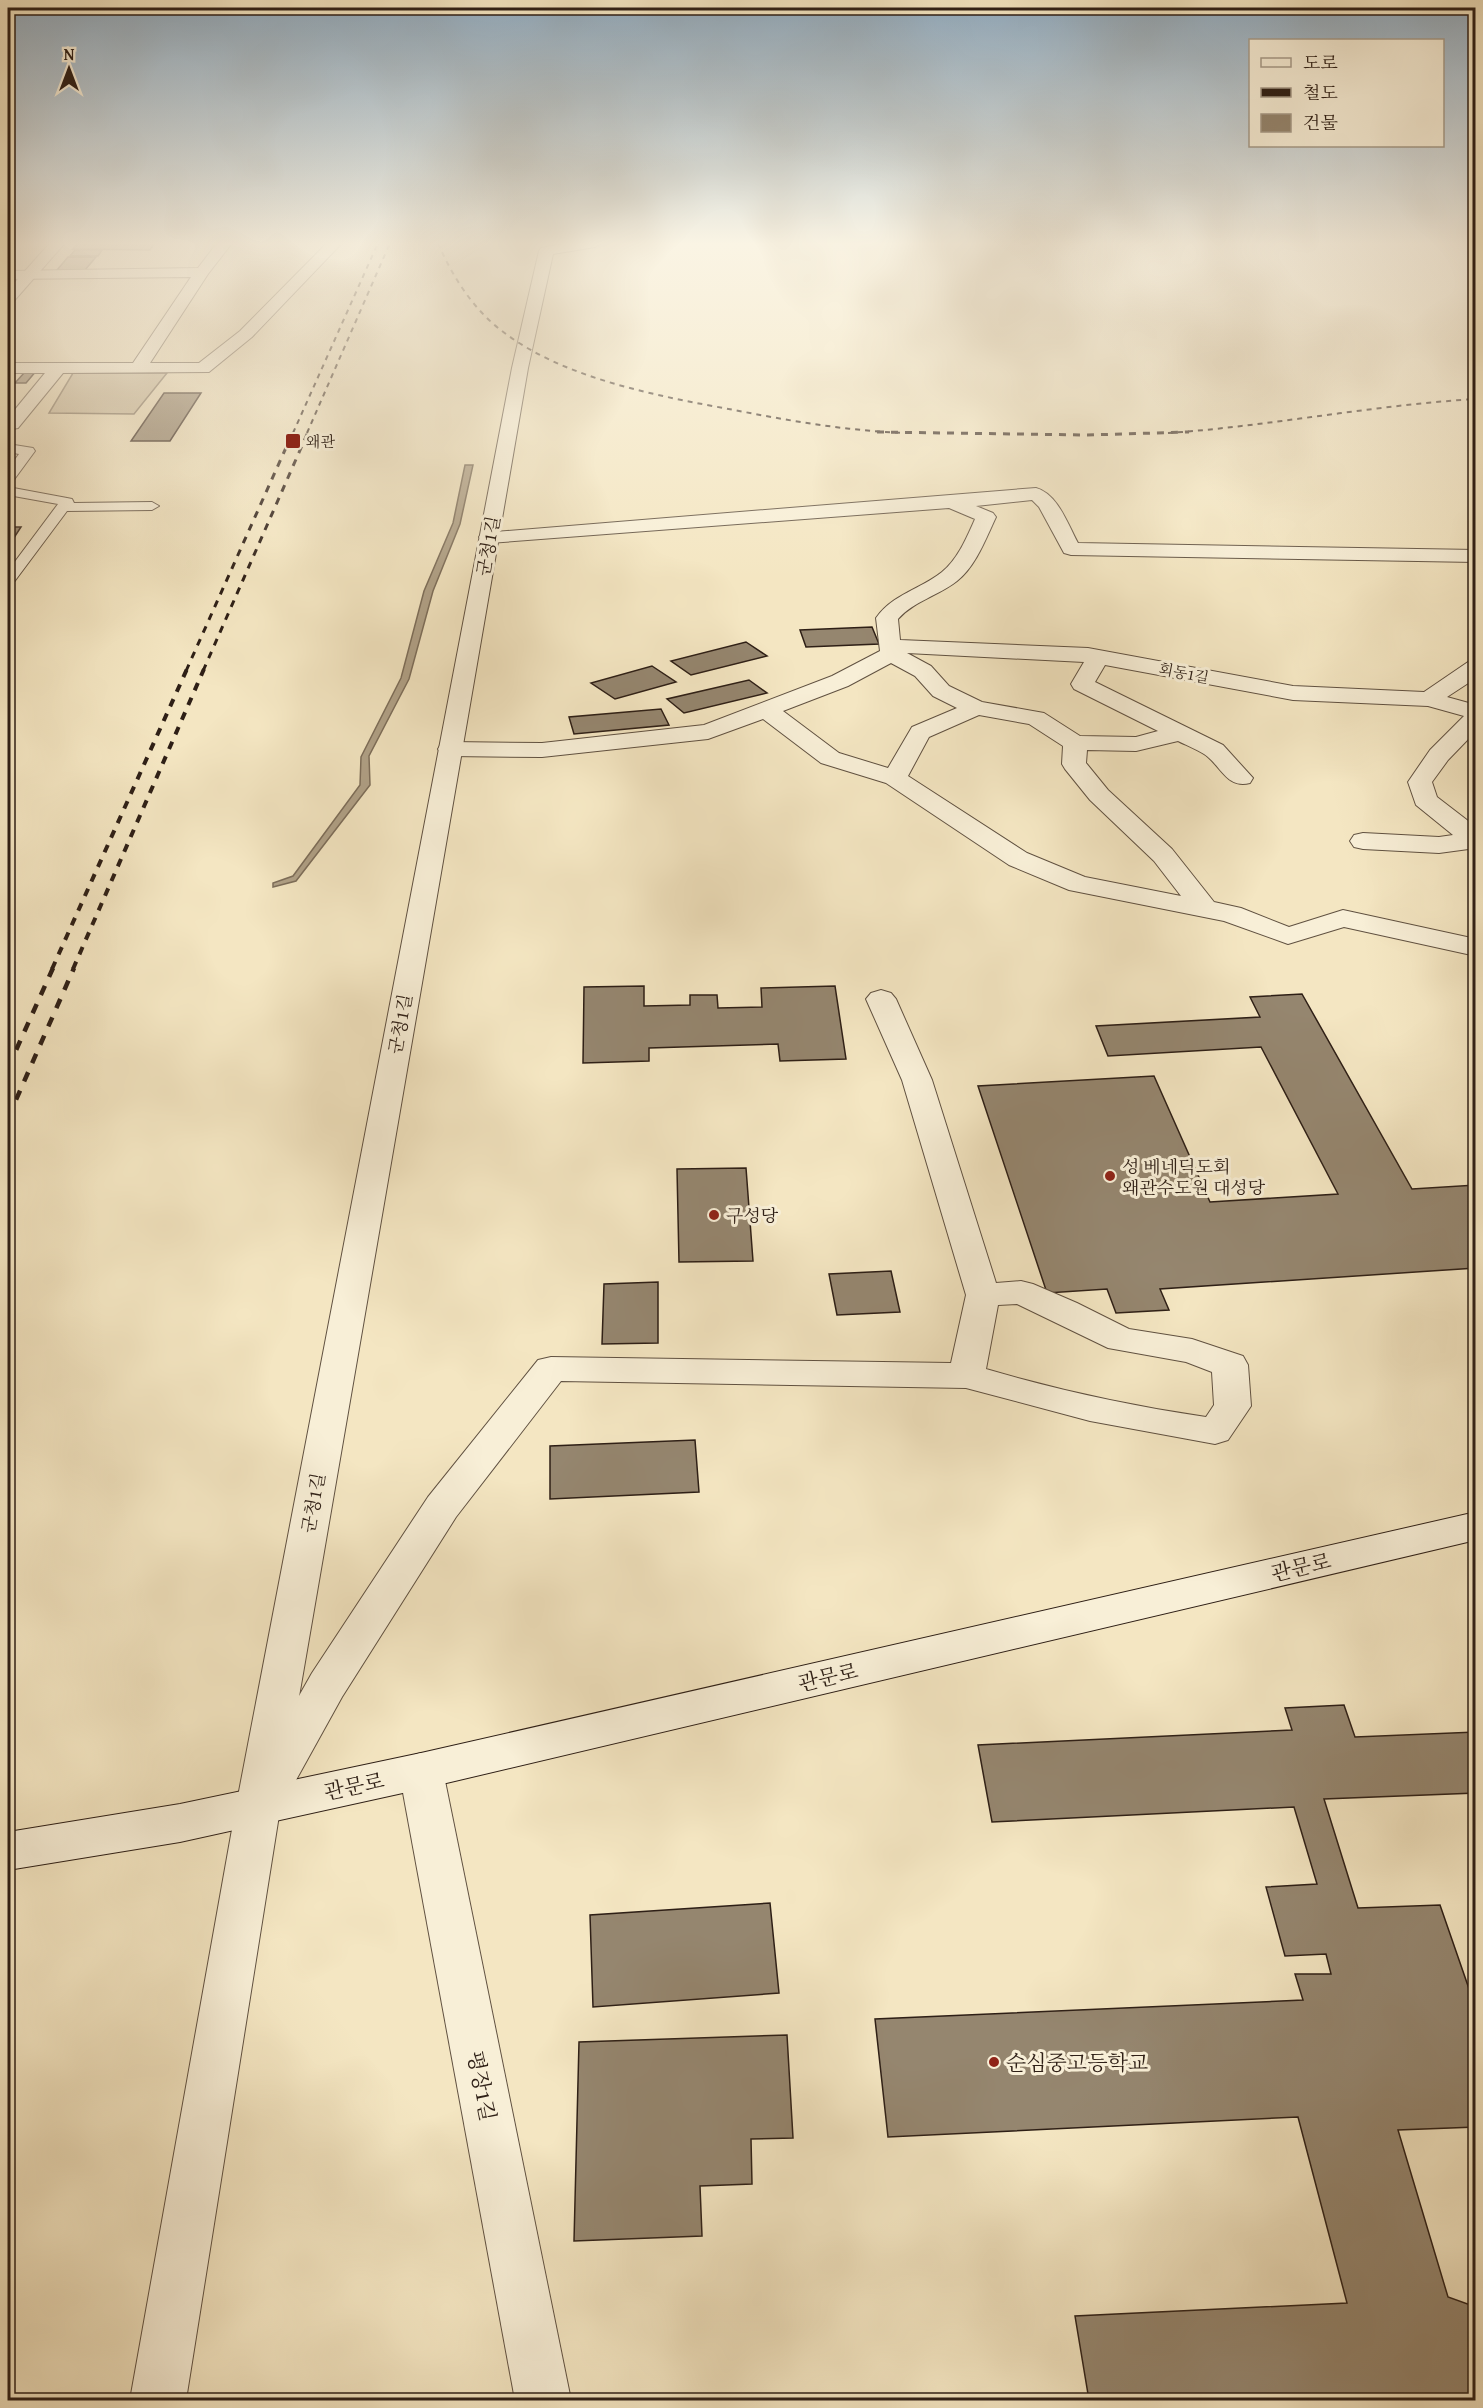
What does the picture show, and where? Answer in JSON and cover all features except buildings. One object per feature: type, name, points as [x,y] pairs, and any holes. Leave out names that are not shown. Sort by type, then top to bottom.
[{"type":"street","points":[[138,368],[146,355]]},
{"type":"street","points":[[8,368],[203,368],[219,355]]},
{"type":"street","name":"군청1길","points":[[158,2400],[258,1806],[523,355]]},
{"type":"street","points":[[9,427],[58,368]]},
{"type":"street","points":[[489,537],[1036,494],[1047,504],[1071,549],[1476,556]]},
{"type":"street","points":[[951,502],[986,517],[973,543],[951,576],[896,606],[887,618],[891,650],[923,671],[941,691],[976,708],[1036,718],[1075,742],[1136,744],[1178,734]]},
{"type":"street","points":[[450,749],[542,750],[708,732],[840,681],[891,650]]},
{"type":"street","name":"회동1길","points":[[891,650],[1098,657],[1293,693],[1429,699],[1476,712]]},
{"type":"street","points":[[1098,657],[1082,684],[1214,750],[1241,778]]},
{"type":"street","points":[[1429,699],[1476,667]]},
{"type":"street","points":[[895,777],[920,732],[976,708]]},
{"type":"street","points":[[766,710],[830,758],[895,777],[1018,859],[1078,884],[1231,914],[1288,936],[1343,918],[1475,944]]},
{"type":"street","points":[[1475,839],[1425,800],[1420,782],[1439,755],[1476,717]]},
{"type":"street","points":[[1075,742],[1074,764],[1099,795],[1163,855],[1205,909]]},
{"type":"street","points":[[1364,841],[1439,845],[1475,839]]},
{"type":"street","points":[[881,999],[917,1080],[983,1295],[966,1376]]},
{"type":"street","points":[[258,1806],[327,1685],[442,1507],[551,1369],[966,1376],[1052,1401],[1172,1425],[1215,1431],[1233,1406],[1230,1365],[1192,1352],[1121,1340],[1065,1311],[1020,1292],[983,1295]]},
{"type":"street","name":"관문로","points":[[8,1851],[180,1823],[421,1771],[1476,1526]]},
{"type":"street","name":"평장1길","points":[[421,1771],[543,2400]]},
{"type":"lane","points":[[8,448],[28,451],[8,478]]},
{"type":"lane","points":[[8,491],[67,502],[9,579]]},
{"type":"lane","points":[[63,507],[152,506]]},
{"type":"shaded area","points":[[73,373],[167,373],[134,414],[49,413]]},
{"type":"shaded area","points":[[465,465],[473,465],[460,524],[433,591],[409,679],[369,756],[370,785],[296,881],[273,887],[273,883],[293,876],[360,785],[361,757],[401,678],[424,591],[453,523]]},
{"type":"railway","points":[[293,433],[328,355]]},
{"type":"railway","points":[[307,433],[341,355]]},
{"type":"railway","points":[[541,355],[583,373],[644,392],[798,422],[887,432]]},
{"type":"railway","points":[[1176,432],[1476,399]]},
{"type":"railway","points":[[186,671],[293,432]]},
{"type":"railway","points":[[203,671],[308,432]]},
{"type":"railway","points":[[877,432],[887,432]]},
{"type":"railway","points":[[887,432],[1087,435],[1176,432]]},
{"type":"railway","points":[[887,432],[906,433]]},
{"type":"railway","points":[[1168,433],[1176,432]]},
{"type":"railway","points":[[1176,432],[1189,432]]},
{"type":"railway","points":[[52,969],[187,669]]},
{"type":"railway","points":[[73,969],[204,669]]},
{"type":"railway","points":[[8,1068],[53,968]]},
{"type":"railway","points":[[8,1118],[74,968]]},
{"type":"place","name":"왜관","points":[[293,441]]},
{"type":"place","name":"성 베네딕도회 왜관수도원 대성당","points":[[1110,1176]]},
{"type":"place","name":"구성당","points":[[714,1215]]},
{"type":"place","name":"순심중고등학교","points":[[994,2062]]}]
